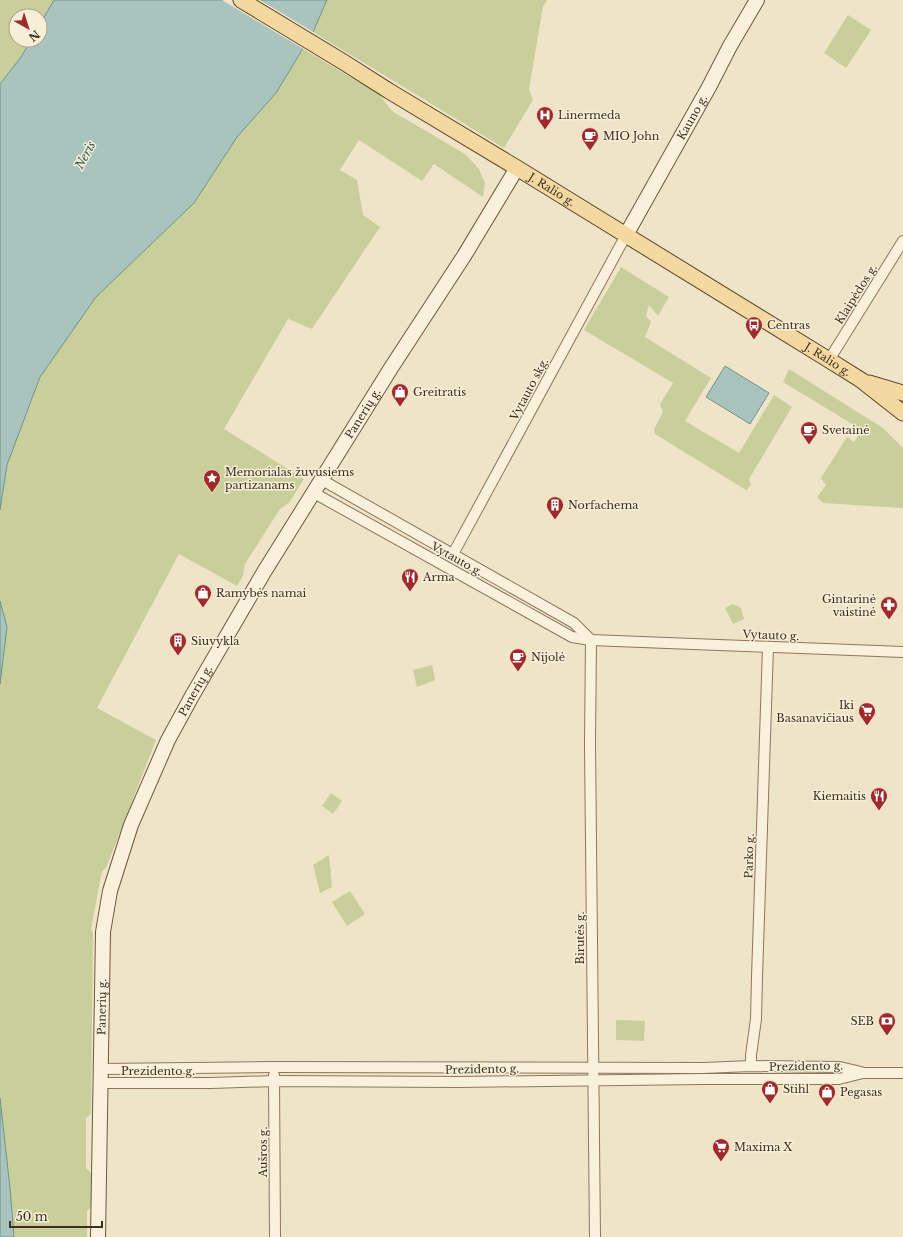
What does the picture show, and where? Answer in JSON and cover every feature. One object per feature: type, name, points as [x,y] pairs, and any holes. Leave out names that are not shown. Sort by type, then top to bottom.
[{"type":"main road","name":"J. Ralio g.","points":[[241,0],[829,360],[861,380],[903,413]]},
{"type":"main road","name":"J. Ralio g.","points":[[861,380],[903,393]]},
{"type":"street","name":"Kauno g.","points":[[626,235],[757,0]]},
{"type":"street","name":"Panerių g.","points":[[98,1237],[102,932],[110,891],[131,825],[168,740],[264,572],[391,368],[464,256],[517,168]]},
{"type":"street","name":"Vytauto skg.","points":[[453,554],[626,235]]},
{"type":"street","name":"Klaipėdos g.","points":[[829,360],[903,241]]},
{"type":"street","name":"Vytauto g.","points":[[322,480],[574,623],[591,640]]},
{"type":"street","name":"Vytauto g.","points":[[314,493],[572,637],[591,640],[903,652]]},
{"type":"street","name":"Birutės g.","points":[[591,640],[590,744],[595,1237]]},
{"type":"street","name":"Parko g.","points":[[752,1066],[757,984],[768,647]]},
{"type":"street","name":"Prezidento g.","points":[[101,1069],[274,1067],[704,1068],[752,1066],[840,1067],[863,1073]]},
{"type":"street","name":"Aušros g.","points":[[274,1067],[275,1237]]},
{"type":"street","name":"Prezidento g.","points":[[101,1083],[839,1079],[863,1073],[903,1073]]},
{"type":"green space","points":[[0,0],[54,0],[48,10],[48,8],[8,8],[8,48],[26,48],[0,84]]},
{"type":"green space","points":[[327,0],[547,0],[543,7],[529,89],[533,100],[504,148],[313,32]]},
{"type":"green space","points":[[848,15],[871,30],[846,68],[824,53]]},
{"type":"green space","points":[[303,49],[378,93],[392,111],[465,154],[479,169],[485,183],[483,197],[434,164],[422,181],[359,140],[340,170],[357,180],[363,215],[380,227],[312,329],[288,319],[224,429],[304,479],[289,503],[280,509],[245,564],[243,576],[237,586],[179,554],[97,708],[156,740],[106,868],[102,871],[91,929],[93,933],[91,1114],[86,1118],[86,1168],[91,1173],[91,1207],[87,1211],[87,1237],[14,1237],[0,1098],[0,684],[7,627],[0,601],[0,510],[7,465],[40,377],[96,297],[194,203],[237,137],[276,93]]},
{"type":"green space","points":[[621,267],[669,297],[658,316],[649,305],[646,316],[651,322],[645,337],[711,378],[685,421],[739,453],[774,395],[792,407],[749,479],[751,485],[746,490],[655,434],[654,429],[663,412],[660,404],[673,383],[584,330]]},
{"type":"green space","points":[[789,369],[883,428],[903,448],[903,508],[823,503],[817,497],[826,485],[821,478],[847,437],[854,442],[862,430],[783,382]]},
{"type":"green space","points":[[733,604],[741,608],[744,619],[733,624],[725,608]]},
{"type":"green space","points":[[432,665],[435,680],[417,687],[413,670]]},
{"type":"green space","points":[[331,793],[342,801],[333,814],[322,806]]},
{"type":"green space","points":[[329,855],[332,887],[320,893],[313,865]]},
{"type":"green space","points":[[350,891],[365,914],[347,926],[332,902]]},
{"type":"green space","points":[[616,1020],[645,1021],[644,1041],[616,1040]]},
{"type":"water","name":"Neris","points":[[54,0],[327,0],[313,32],[276,93],[237,137],[194,203],[96,297],[40,377],[7,465],[0,510],[0,84],[26,48],[48,48],[48,10]]},
{"type":"water","points":[[725,366],[769,393],[750,424],[706,397]]},
{"type":"water","points":[[0,601],[7,627],[0,684]]},
{"type":"water","points":[[0,1098],[10,1188],[14,1237],[0,1237]]},
{"type":"pier","points":[[222,0],[260,0],[315,33],[305,50]]},
{"type":"place","name":"Linermeda","points":[[545,130]]},
{"type":"place","name":"MIO John","points":[[590,151]]},
{"type":"place","name":"Centras","points":[[754,340]]},
{"type":"place","name":"Greitratis","points":[[400,407]]},
{"type":"place","name":"Svetainė","points":[[809,445]]},
{"type":"place","name":"Memorialas žuvusiems partizanams","points":[[212,493]]},
{"type":"place","name":"Norfachema","points":[[555,520]]},
{"type":"place","name":"Arma","points":[[410,592]]},
{"type":"place","name":"Ramybės namai","points":[[203,608]]},
{"type":"place","name":"Gintarinė vaistinė","points":[[889,620]]},
{"type":"place","name":"Siuvykla","points":[[178,656]]},
{"type":"place","name":"Nijolė","points":[[518,672]]},
{"type":"place","name":"Iki Basanavičiaus","points":[[867,726]]},
{"type":"place","name":"Kiemaitis","points":[[879,811]]},
{"type":"place","name":"SEB","points":[[887,1036]]},
{"type":"place","name":"Stihl","points":[[770,1104]]},
{"type":"place","name":"Pegasas","points":[[827,1107]]},
{"type":"place","name":"Maxima X","points":[[721,1162]]}]
